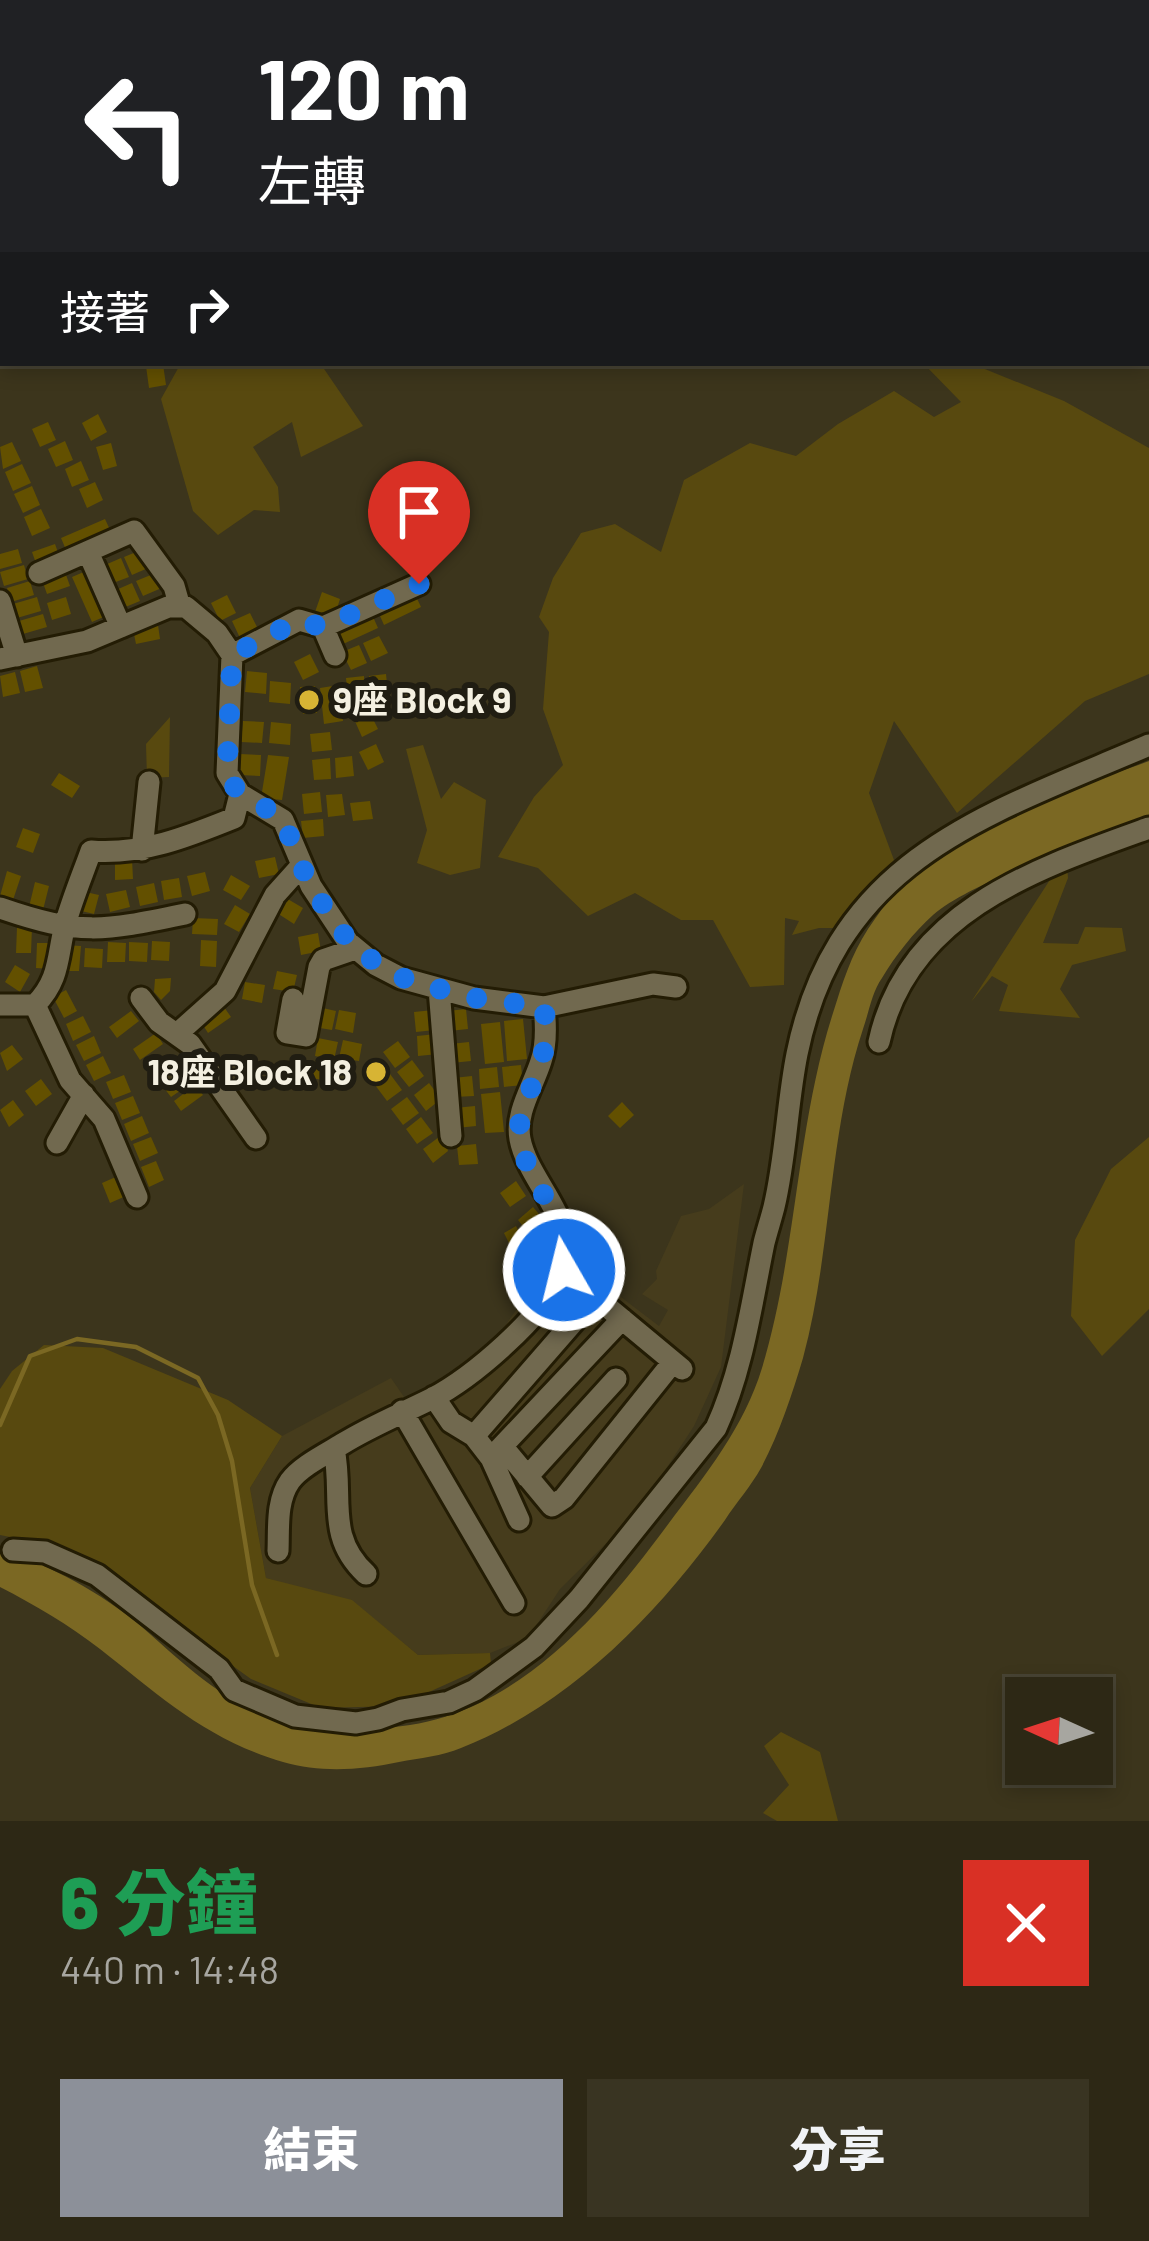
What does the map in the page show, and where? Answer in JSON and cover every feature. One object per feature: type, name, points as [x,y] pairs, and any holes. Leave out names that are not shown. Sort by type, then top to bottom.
[{"type":"street","points":[[40,573],[134,531],[174,586],[180,608]]},
{"type":"street","points":[[88,552],[121,627]]},
{"type":"street","points":[[232,655],[299,620],[322,627],[419,584]]},
{"type":"street","points":[[0,601],[8,658],[87,641],[168,607],[201,617],[232,655],[227,773],[241,794],[283,820],[301,866],[355,950],[401,978],[474,998],[544,1007],[653,984],[676,987]]},
{"type":"street","points":[[322,627],[335,655]]},
{"type":"street","points":[[13,1550],[45,1552],[98,1575],[219,1669],[234,1690],[295,1716],[356,1723],[378,1719],[415,1706],[448,1702],[499,1674],[534,1647],[579,1600],[716,1428],[731,1396],[774,1207],[798,1051],[814,994],[849,926],[894,874],[928,848],[991,813],[1149,745]]},
{"type":"street","points":[[142,850],[149,782]]},
{"type":"street","points":[[0,1005],[35,1005],[50,990],[64,928],[91,851],[142,850],[187,838],[234,818],[241,794]]},
{"type":"street","points":[[879,1042],[884,1019],[919,958],[977,904],[1020,877],[1149,828]]},
{"type":"street","points":[[178,1034],[225,991],[275,895],[301,866]]},
{"type":"street","points":[[0,908],[64,928],[104,931],[185,914]]},
{"type":"street","points":[[242,957],[274,943]]},
{"type":"street","points":[[293,999],[287,1033],[306,1036],[319,967],[323,960],[355,950]]},
{"type":"street","points":[[439,989],[451,1136]]},
{"type":"street","points":[[141,998],[159,1022],[178,1034],[256,1138]]},
{"type":"street","points":[[35,1005],[70,1080],[104,1119],[136,1197]]},
{"type":"street","points":[[278,1551],[281,1500],[292,1478],[334,1449],[434,1397],[518,1331],[564,1270],[565,1239],[524,1158],[519,1132],[521,1112],[543,1057],[544,1007]]},
{"type":"street","points":[[57,1143],[84,1095]]},
{"type":"street","points":[[434,1397],[452,1422],[527,1477],[548,1504],[564,1498],[678,1366],[564,1270]]},
{"type":"street","points":[[474,1436],[595,1297]]},
{"type":"street","points":[[497,1452],[622,1319]]},
{"type":"street","points":[[527,1477],[616,1379]]},
{"type":"street","points":[[402,1411],[514,1603]]},
{"type":"street","points":[[334,1449],[341,1537],[351,1560],[366,1574]]},
{"type":"street","points":[[497,1452],[520,1520]]},
{"type":"shaded area","points":[[179,366],[322,366],[363,426],[301,457],[292,422],[253,447],[278,487],[280,512],[254,510],[218,535],[193,511],[161,399]]},
{"type":"shaded area","points":[[926,366],[977,366],[1064,401],[1149,448],[1149,674],[1085,701],[957,813],[894,721],[869,793],[894,860],[841,928],[792,935],[799,921],[785,918],[784,985],[750,987],[713,920],[681,920],[635,893],[588,916],[538,868],[498,857],[534,797],[563,765],[543,709],[549,632],[539,617],[553,578],[581,533],[615,524],[661,552],[684,480],[750,443],[796,456],[894,391],[934,417],[961,402]]},
{"type":"shaded area","points":[[170,717],[169,777],[147,778],[146,744]]},
{"type":"shaded area","points":[[423,745],[441,799],[454,782],[486,800],[480,868],[450,875],[417,863],[427,830],[406,749]]},
{"type":"shaded area","points":[[1149,761],[1149,823],[1036,863],[953,901],[919,929],[887,970],[873,996],[852,1069],[812,1317],[774,1442],[753,1481],[671,1589],[575,1682],[501,1730],[446,1753],[356,1768],[297,1765],[256,1753],[208,1729],[76,1632],[0,1587],[0,1549],[92,1591],[212,1686],[244,1705],[353,1727],[416,1724],[461,1711],[503,1691],[541,1664],[577,1632],[641,1560],[723,1449],[754,1390],[783,1280],[821,1057],[844,981],[868,929],[906,880],[953,839],[1006,813]]},
{"type":"shaded area","points":[[1066,855],[1068,878],[1043,943],[1078,944],[1085,927],[1122,928],[1126,951],[1072,965],[1060,989],[1080,1018],[999,1011],[1008,985],[992,976],[971,1002]]},
{"type":"shaded area","points":[[1149,1137],[1149,1309],[1102,1356],[1071,1316],[1075,1240],[1111,1169]]},
{"type":"shaded area","points":[[744,1184],[721,1367],[694,1426],[637,1513],[560,1589],[528,1638],[490,1653],[418,1655],[355,1604],[266,1578],[250,1488],[282,1436],[391,1378],[404,1397],[423,1394],[501,1332],[534,1284],[580,1252],[613,1291],[659,1326],[668,1310],[642,1294],[657,1279],[656,1271],[681,1216],[709,1209]]},
{"type":"shaded area","points":[[44,1345],[103,1348],[228,1400],[282,1436],[250,1488],[266,1578],[352,1600],[418,1655],[490,1653],[491,1664],[398,1706],[321,1708],[251,1679],[70,1549],[0,1535],[0,1389],[12,1371]]},
{"type":"shaded area","points":[[781,1732],[820,1752],[838,1821],[777,1821],[763,1813],[789,1785],[764,1746]]},
{"type":"building","points":[[146,366],[163,366],[166,385],[149,388]]},
{"type":"building","points":[[98,414],[107,432],[91,441],[82,423]]},
{"type":"building","points":[[48,422],[56,440],[40,447],[32,429]]},
{"type":"building","points":[[65,441],[73,460],[56,467],[48,449]]},
{"type":"building","points":[[12,442],[21,461],[3,469],[0,447]]},
{"type":"building","points":[[111,443],[117,466],[103,470],[96,447]]},
{"type":"building","points":[[81,461],[89,480],[72,487],[65,469]]},
{"type":"building","points":[[22,464],[31,483],[13,491],[5,472]]},
{"type":"building","points":[[95,482],[103,500],[87,508],[79,489]]},
{"type":"building","points":[[32,486],[40,505],[23,513],[14,494]]},
{"type":"building","points":[[41,509],[50,528],[32,536],[24,517]]},
{"type":"building","points":[[105,519],[111,532],[67,552],[61,538]]},
{"type":"building","points":[[55,544],[60,558],[37,566],[32,552]]},
{"type":"building","points":[[18,549],[22,563],[0,569],[0,554]]},
{"type":"building","points":[[141,550],[148,568],[132,575],[124,557]]},
{"type":"building","points":[[121,558],[129,577],[113,583],[105,565]]},
{"type":"building","points":[[24,565],[28,579],[4,586],[0,572]]},
{"type":"building","points":[[86,571],[106,616],[92,622],[72,577]]},
{"type":"building","points":[[65,572],[70,586],[47,594],[42,580]]},
{"type":"building","points":[[158,572],[164,587],[143,596],[136,581]]},
{"type":"building","points":[[30,581],[34,595],[11,602],[7,588]]},
{"type":"building","points":[[132,583],[140,601],[123,608],[116,590]]},
{"type":"building","points":[[413,590],[421,607],[384,625],[376,607]]},
{"type":"building","points":[[322,592],[340,599],[334,618],[315,612]]},
{"type":"building","points":[[227,595],[236,613],[220,621],[211,603]]},
{"type":"building","points":[[37,597],[41,611],[17,618],[13,604]]},
{"type":"building","points":[[66,597],[71,614],[52,620],[47,603]]},
{"type":"building","points":[[370,610],[378,628],[341,645],[333,628]]},
{"type":"building","points":[[250,613],[258,629],[240,638],[232,621]]},
{"type":"building","points":[[43,614],[47,627],[23,634],[19,621]]},
{"type":"building","points":[[158,625],[160,639],[136,644],[133,629]]},
{"type":"building","points":[[379,636],[388,653],[371,661],[363,643]]},
{"type":"building","points":[[359,645],[367,663],[351,670],[342,652]]},
{"type":"building","points":[[310,654],[319,672],[303,680],[294,662]]},
{"type":"building","points":[[37,666],[43,688],[25,692],[20,671]]},
{"type":"building","points":[[247,671],[267,673],[266,694],[245,692]]},
{"type":"building","points":[[15,672],[20,693],[3,697],[0,676]]},
{"type":"building","points":[[386,674],[388,694],[370,696],[369,676]]},
{"type":"building","points":[[364,676],[365,696],[348,698],[346,678]]},
{"type":"building","points":[[270,681],[291,683],[290,704],[269,702]]},
{"type":"building","points":[[339,685],[343,721],[324,724],[320,688]]},
{"type":"building","name":"9座 Block 9","points":[[315,686],[317,713],[303,714],[300,687]]},
{"type":"building","points":[[369,711],[378,729],[362,737],[354,719]]},
{"type":"building","points":[[243,721],[264,722],[262,743],[241,742]]},
{"type":"building","points":[[271,722],[291,724],[290,745],[269,743]]},
{"type":"building","points":[[330,732],[332,750],[312,752],[310,734]]},
{"type":"building","points":[[376,744],[384,762],[368,770],[359,752]]},
{"type":"building","points":[[240,754],[261,755],[260,776],[239,775]]},
{"type":"building","points":[[268,755],[289,757],[282,800],[261,798]]},
{"type":"building","points":[[352,756],[354,776],[336,778],[335,758]]},
{"type":"building","points":[[330,758],[331,779],[314,780],[312,760]]},
{"type":"building","points":[[59,773],[80,786],[72,798],[51,785]]},
{"type":"building","points":[[320,792],[322,812],[304,814],[302,794]]},
{"type":"building","points":[[342,794],[345,815],[328,817],[326,795]]},
{"type":"building","points":[[370,801],[373,819],[353,821],[350,803]]},
{"type":"building","points":[[323,819],[324,836],[303,838],[301,821]]},
{"type":"building","points":[[23,828],[40,834],[33,853],[16,847]]},
{"type":"building","points":[[275,857],[279,874],[259,878],[255,861]]},
{"type":"building","points":[[132,859],[133,879],[115,880],[115,860]]},
{"type":"building","points":[[7,871],[21,876],[13,900],[0,896]]},
{"type":"building","points":[[205,872],[210,891],[192,896],[187,876]]},
{"type":"building","points":[[231,875],[250,886],[241,900],[223,890]]},
{"type":"building","points":[[179,878],[182,897],[164,900],[161,881]]},
{"type":"building","points":[[35,882],[49,886],[43,910],[29,907]]},
{"type":"building","points":[[154,883],[158,902],[140,906],[136,887]]},
{"type":"building","points":[[126,890],[130,907],[110,912],[106,894]]},
{"type":"building","points":[[81,891],[99,895],[94,914],[77,910]]},
{"type":"building","points":[[286,898],[303,908],[294,924],[277,913]]},
{"type":"building","points":[[235,905],[250,914],[239,932],[224,924]]},
{"type":"building","points":[[193,918],[218,919],[217,935],[192,934]]},
{"type":"building","points":[[17,927],[32,927],[31,953],[16,953]]},
{"type":"building","points":[[318,933],[321,951],[301,955],[298,937]]},
{"type":"building","points":[[201,940],[217,941],[216,967],[200,966]]},
{"type":"building","points":[[152,941],[170,942],[169,961],[151,960]]},
{"type":"building","points":[[108,942],[126,943],[125,962],[107,962]]},
{"type":"building","points":[[129,942],[148,943],[147,962],[129,961]]},
{"type":"building","points":[[37,943],[52,943],[51,969],[36,968]]},
{"type":"building","points":[[65,945],[81,946],[79,971],[64,971]]},
{"type":"building","points":[[85,948],[103,949],[102,968],[84,967]]},
{"type":"building","points":[[15,965],[30,974],[20,992],[5,982]]},
{"type":"building","points":[[277,971],[297,975],[293,992],[273,989]]},
{"type":"building","points":[[171,978],[170,991],[161,1000],[154,992],[155,979]]},
{"type":"building","points":[[245,982],[265,985],[262,1003],[242,999]]},
{"type":"building","points":[[66,990],[77,1011],[64,1018],[53,997]]},
{"type":"building","points":[[224,1007],[231,1017],[208,1033],[201,1022]]},
{"type":"building","points":[[318,1007],[336,1011],[332,1030],[314,1027]]},
{"type":"building","points":[[466,1009],[468,1029],[449,1031],[447,1011]]},
{"type":"building","points":[[339,1010],[356,1013],[353,1033],[335,1029]]},
{"type":"building","points":[[433,1010],[435,1030],[416,1032],[414,1012]]},
{"type":"building","points":[[131,1011],[139,1021],[117,1038],[109,1027]]},
{"type":"building","points":[[83,1016],[91,1032],[73,1041],[66,1024]]},
{"type":"building","points":[[523,1019],[527,1059],[507,1061],[504,1021]]},
{"type":"building","points":[[500,1022],[504,1062],[485,1064],[481,1024]]},
{"type":"building","points":[[156,1033],[163,1044],[140,1060],[133,1049]]},
{"type":"building","points":[[436,1034],[438,1054],[418,1056],[417,1036]]},
{"type":"building","points":[[94,1036],[101,1053],[84,1061],[76,1045]]},
{"type":"building","points":[[318,1038],[338,1042],[334,1060],[315,1056]]},
{"type":"building","points":[[343,1040],[362,1044],[359,1061],[339,1058]]},
{"type":"building","points":[[398,1041],[410,1057],[395,1068],[383,1052]]},
{"type":"building","points":[[469,1042],[471,1061],[451,1063],[450,1044]]},
{"type":"building","points":[[12,1045],[23,1059],[7,1071],[0,1053]]},
{"type":"building","points":[[103,1056],[111,1073],[94,1081],[86,1065]]},
{"type":"building","points":[[378,1058],[402,1090],[387,1101],[363,1069]]},
{"type":"building","points":[[412,1060],[424,1076],[409,1087],[397,1072]]},
{"type":"building","points":[[315,1061],[335,1064],[332,1082],[312,1078]]},
{"type":"building","points":[[521,1065],[523,1085],[504,1087],[502,1067]]},
{"type":"building","points":[[497,1067],[499,1087],[480,1089],[479,1069]]},
{"type":"building","points":[[186,1072],[193,1082],[171,1097],[164,1088]]},
{"type":"building","points":[[124,1075],[131,1092],[113,1099],[106,1082]]},
{"type":"building","points":[[472,1076],[474,1096],[455,1097],[453,1078]]},
{"type":"building","points":[[41,1079],[52,1094],[36,1106],[25,1091]]},
{"type":"building","points":[[429,1083],[441,1099],[426,1111],[414,1095]]},
{"type":"building","points":[[195,1085],[203,1095],[181,1111],[174,1101]]},
{"type":"building","points":[[500,1092],[504,1132],[485,1133],[481,1094]]},
{"type":"building","points":[[133,1096],[140,1113],[122,1120],[115,1103]]},
{"type":"building","points":[[407,1097],[419,1113],[403,1125],[391,1109]]},
{"type":"building","points":[[13,1100],[24,1115],[9,1127],[0,1110]]},
{"type":"building","points":[[622,1102],[634,1115],[620,1128],[608,1116]]},
{"type":"building","points":[[475,1106],[476,1126],[457,1128],[455,1108]]},
{"type":"building","points":[[142,1116],[149,1133],[131,1141],[124,1124]]},
{"type":"building","points":[[421,1117],[433,1133],[417,1144],[406,1129]]},
{"type":"building","points":[[443,1134],[448,1151],[433,1163],[423,1149]]},
{"type":"building","points":[[151,1137],[158,1153],[140,1161],[133,1144]]},
{"type":"building","points":[[476,1144],[478,1164],[459,1165],[457,1146]]},
{"type":"building","points":[[156,1161],[164,1180],[149,1187],[141,1167]]},
{"type":"building","points":[[118,1176],[126,1196],[110,1203],[102,1183]]},
{"type":"building","points":[[516,1181],[526,1196],[510,1207],[500,1193]]},
{"type":"building","points":[[533,1207],[545,1221],[529,1234],[518,1220]]},
{"type":"building","points":[[516,1226],[528,1249],[515,1255],[504,1233]]},
{"type":"waterway","points":[[0,1425],[30,1356],[77,1339],[136,1347],[198,1378],[218,1415],[232,1461],[252,1585],[277,1655]]},
{"type":"place","name":"9座 Block 9","points":[[309,700]]},
{"type":"place","name":"18座 Block 18","points":[[376,1072]]},
{"type":"route","points":[[419,584],[322,627],[299,620],[232,655],[227,773],[241,794],[283,820],[310,886],[355,950],[409,981],[474,998],[544,1007],[543,1057],[521,1112],[519,1132],[524,1158],[551,1202],[565,1239],[564,1270]]}]
